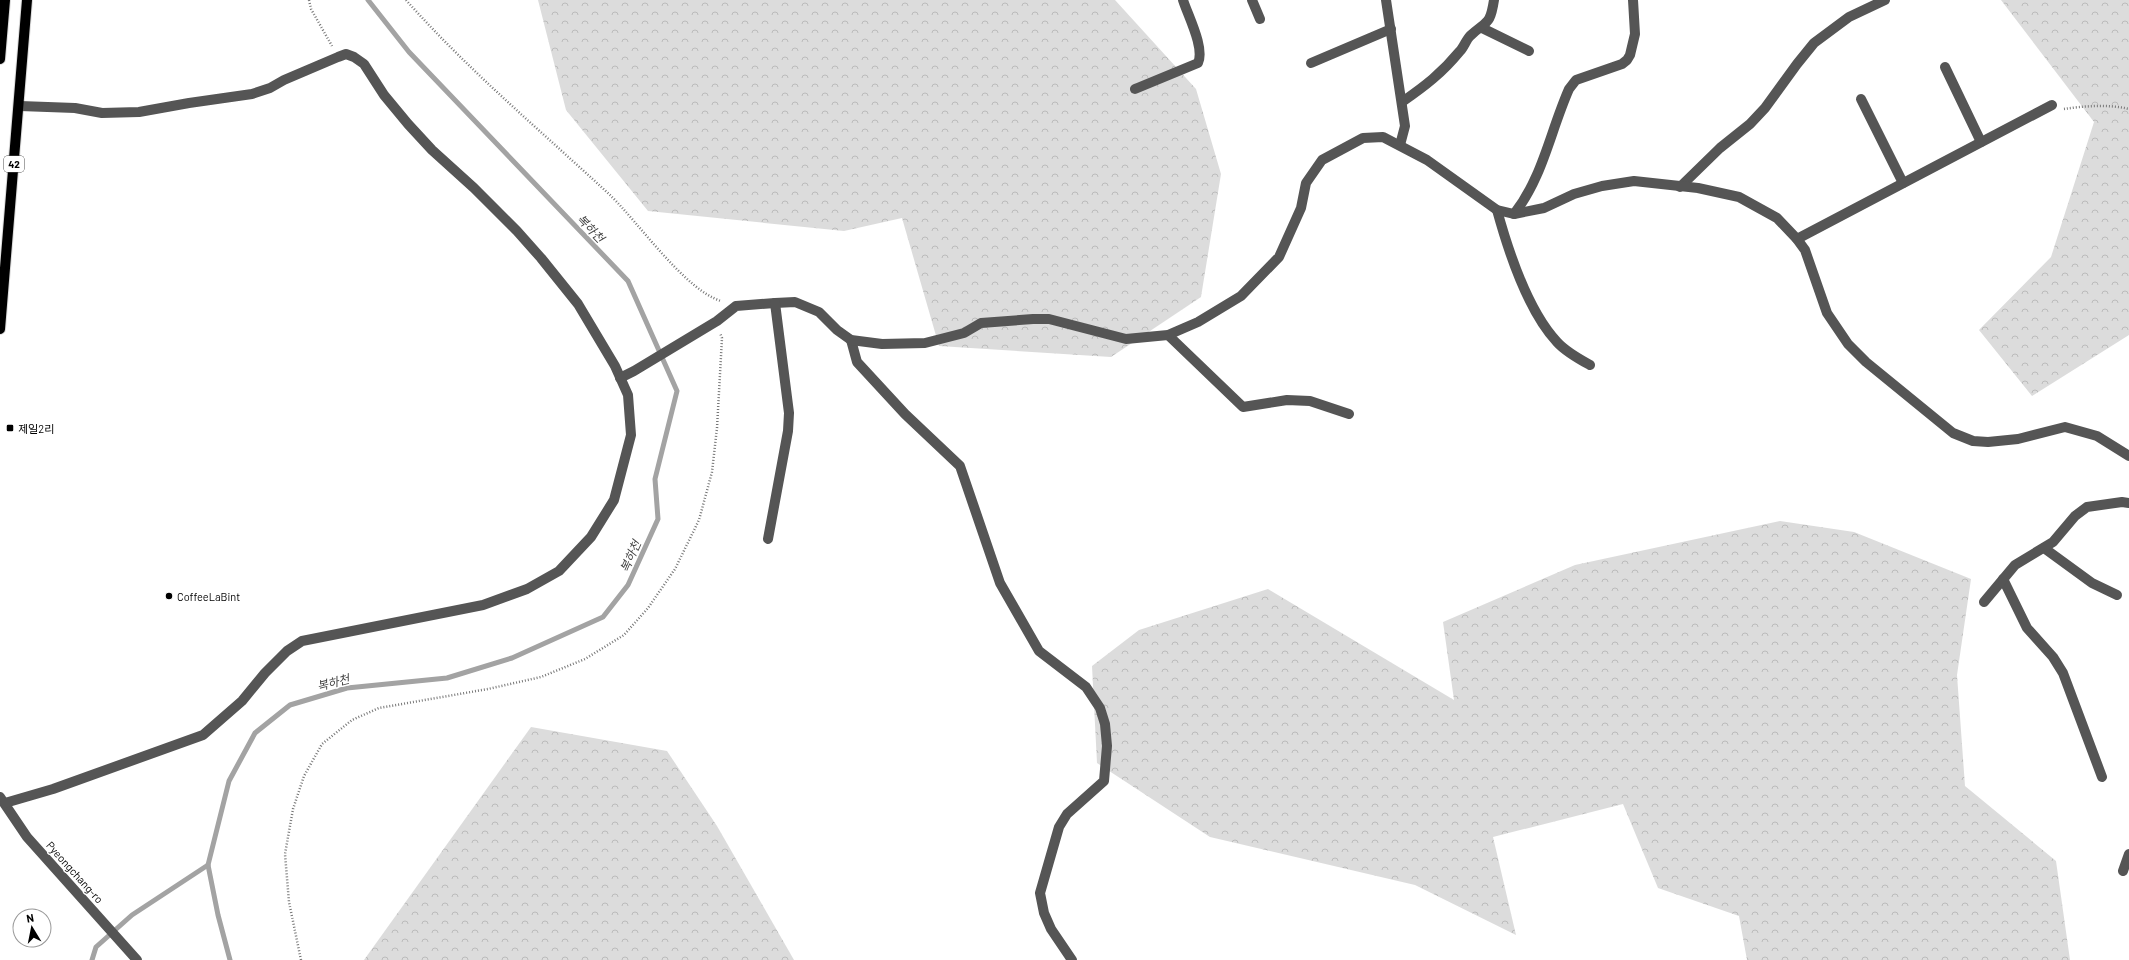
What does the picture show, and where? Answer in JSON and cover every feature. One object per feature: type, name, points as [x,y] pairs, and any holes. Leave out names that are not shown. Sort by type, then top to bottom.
[{"type":"main road","points":[[0,59],[5,0]]},
{"type":"main road","name":"42","points":[[0,329],[20,106],[27,0]]},
{"type":"street","points":[[1135,89],[1198,63],[1201,57],[1200,48],[1183,0]]},
{"type":"street","points":[[1252,0],[1260,19]]},
{"type":"street","points":[[1386,0],[1402,102],[1404,126],[1400,145]]},
{"type":"street","points":[[1402,102],[1431,82],[1460,50],[1470,36],[1482,28],[1491,16],[1494,0]]},
{"type":"street","points":[[1514,214],[1536,180],[1564,101],[1572,85],[1576,80],[1622,64],[1630,55],[1635,34],[1633,0]]},
{"type":"street","points":[[1680,187],[1720,148],[1750,124],[1814,44],[1849,17],[1885,0]]},
{"type":"street","points":[[1482,28],[1529,51]]},
{"type":"street","points":[[1311,63],[1391,30]]},
{"type":"street","points":[[2,800],[53,789],[203,735],[242,701],[265,673],[287,651],[302,641],[483,605],[527,589],[559,571],[591,537],[614,500],[631,435],[628,395],[578,304],[542,258],[474,188],[432,150],[408,124],[384,95],[364,64],[354,57],[346,54],[284,80],[270,88],[252,94],[139,112],[102,112],[75,108],[20,106]]},
{"type":"street","points":[[1945,67],[1982,142]]},
{"type":"street","points":[[1861,100],[1903,183]]},
{"type":"street","points":[[1797,239],[2052,105]]},
{"type":"street","points":[[620,378],[717,321],[736,306],[795,302],[819,312],[837,330],[851,340],[882,344],[925,343],[964,333],[981,323],[1041,319],[1048,319],[1126,339],[1168,335],[1198,322],[1241,296],[1279,257],[1301,208],[1306,183],[1322,160],[1363,138],[1383,138],[1400,145],[1427,160],[1497,210],[1514,214],[1544,208],[1574,194],[1602,186],[1634,181],[1698,188],[1739,197],[1777,218],[1797,239],[1805,250],[1827,313],[1848,344],[1866,362],[1953,432],[1973,441],[1988,442],[2018,439],[2065,427],[2097,436],[2129,456]]},
{"type":"street","points":[[1497,210],[1515,268],[1546,327],[1558,343],[1590,365]]},
{"type":"street","points":[[768,540],[788,425],[775,303]]},
{"type":"street","points":[[1168,335],[1243,407],[1287,400],[1310,402],[1349,414]]},
{"type":"street","points":[[851,340],[857,362],[905,414],[960,466],[1004,590],[1040,651],[1086,687],[1100,708],[1105,724],[1107,746],[1104,780],[1067,814],[1058,827],[1040,893],[1044,913],[1051,929],[1072,960]]},
{"type":"street","points":[[1984,602],[2015,565],[2053,542],[2075,516],[2087,507],[2122,502],[2129,503]]},
{"type":"street","points":[[2044,548],[2092,583],[2117,595]]},
{"type":"street","points":[[2003,579],[2027,628],[2053,657],[2063,672],[2102,777]]},
{"type":"street","name":"Pyeongchang-ro","points":[[2,800],[27,837],[137,960]]},
{"type":"street","points":[[2123,871],[2129,854]]},
{"type":"path","points":[[309,0],[311,9],[338,57]]},
{"type":"path","points":[[406,0],[457,55],[611,196],[698,290],[712,299],[736,306]]},
{"type":"path","points":[[2040,111],[2079,107],[2129,109]]},
{"type":"path","points":[[301,960],[289,902],[285,854],[293,809],[304,776],[322,744],[352,720],[380,708],[466,693],[541,677],[585,659],[624,635],[648,608],[675,569],[699,520],[712,472],[717,428],[722,338],[717,321]]},
{"type":"green space","points":[[538,0],[1115,0],[1196,89],[1221,174],[1201,297],[1111,357],[939,346],[902,218],[844,231],[648,211],[566,110]]},
{"type":"green space","points":[[2001,0],[2129,0],[2129,335],[2032,396],[1979,330],[2051,257],[2094,122]]},
{"type":"green space","points":[[1780,521],[1854,532],[1971,579],[1957,675],[1965,786],[2056,861],[2070,960],[1747,960],[1739,916],[1658,888],[1623,804],[1493,837],[1516,935],[1415,885],[1210,837],[1097,763],[1092,666],[1139,630],[1268,589],[1454,700],[1443,622],[1575,565]]},
{"type":"green space","points":[[531,727],[667,751],[717,826],[794,960],[364,960]]},
{"type":"waterway","name":"복하천","points":[[230,960],[218,915],[208,865],[229,781],[255,733],[290,705],[347,688],[447,678],[512,658],[603,617],[628,585],[658,519],[655,479],[677,391],[628,281],[409,52],[368,0]]},
{"type":"waterway","points":[[92,960],[96,947],[132,915],[208,865]]},
{"type":"place","name":"제일2리","points":[[10,428]]},
{"type":"place","name":"CoffeeLaBint","points":[[169,596]]}]
